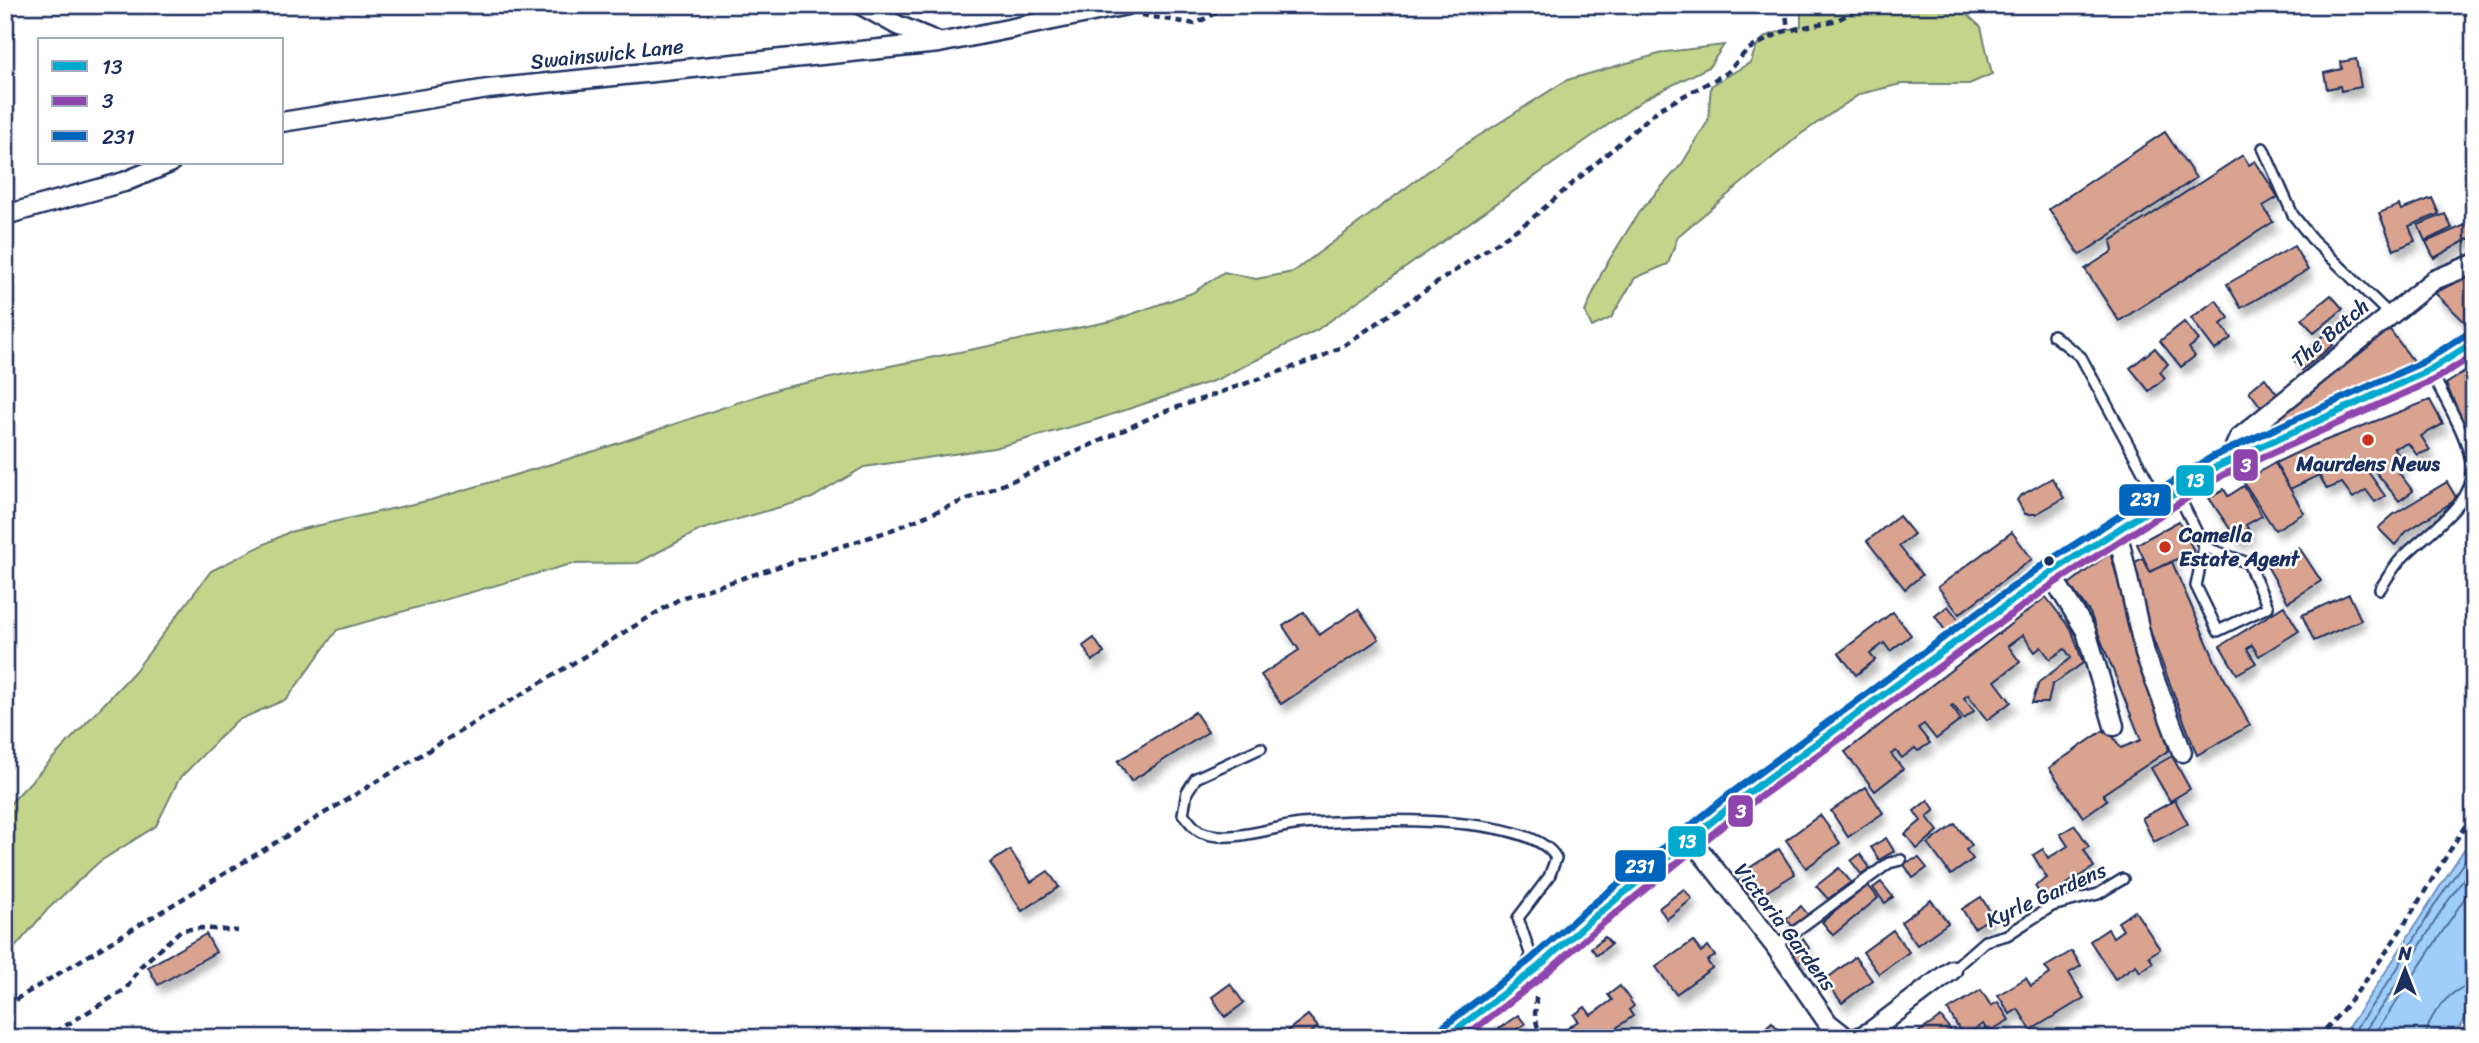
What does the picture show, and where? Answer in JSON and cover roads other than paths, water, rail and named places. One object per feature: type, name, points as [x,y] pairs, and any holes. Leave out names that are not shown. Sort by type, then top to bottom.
[{"type":"street","points":[[861,5],[897,25],[939,43]]},
{"type":"street","name":"Swainswick Lane","points":[[284,122],[488,89],[939,43],[1127,5]]},
{"type":"street","points":[[5,215],[124,182],[168,164]]},
{"type":"street","name":"The Batch","points":[[2240,454],[2235,447],[2239,439],[2389,314],[2434,280],[2474,264]]},
{"type":"street","points":[[1444,1038],[1528,974],[1690,838],[2050,573],[2240,454],[2430,370],[2474,342]]},
{"type":"street","points":[[2117,530],[2145,654],[2182,752]]},
{"type":"street","points":[[2050,573],[2086,631],[2114,726]]},
{"type":"street","name":"Victoria Gardens","points":[[1690,838],[1775,946],[1828,1023],[1847,1038]]},
{"type":"street","points":[[1857,1038],[1871,1032],[1952,970]]},
{"type":"lane","points":[[2263,148],[2293,215],[2312,239],[2389,314]]},
{"type":"lane","points":[[2053,335],[2081,356],[2169,498],[2204,547],[2248,563],[2268,607],[2218,631],[2196,586],[2204,547]]},
{"type":"lane","points":[[2380,589],[2400,560],[2471,492],[2471,459],[2430,370]]},
{"type":"lane","points":[[1261,748],[1196,778],[1187,792],[1183,814],[1199,832],[1223,836],[1300,824],[1473,822],[1512,830],[1541,841],[1550,848],[1556,859],[1549,877],[1518,918],[1531,956],[1528,974]]},
{"type":"lane","points":[[1775,946],[1889,863],[1901,860]]},
{"type":"lane","name":"Kyrle Gardens","points":[[1952,970],[1985,941],[2007,935],[2052,906],[2098,894],[2123,879]]},
{"type":"water","points":[[2474,835],[2474,1008],[2451,1038],[2340,1038],[2375,988]]},
{"type":"place","name":"Maurdens News","points":[[2368,440]]},
{"type":"place","name":"Camella Estate Agent","points":[[2165,547]]}]
